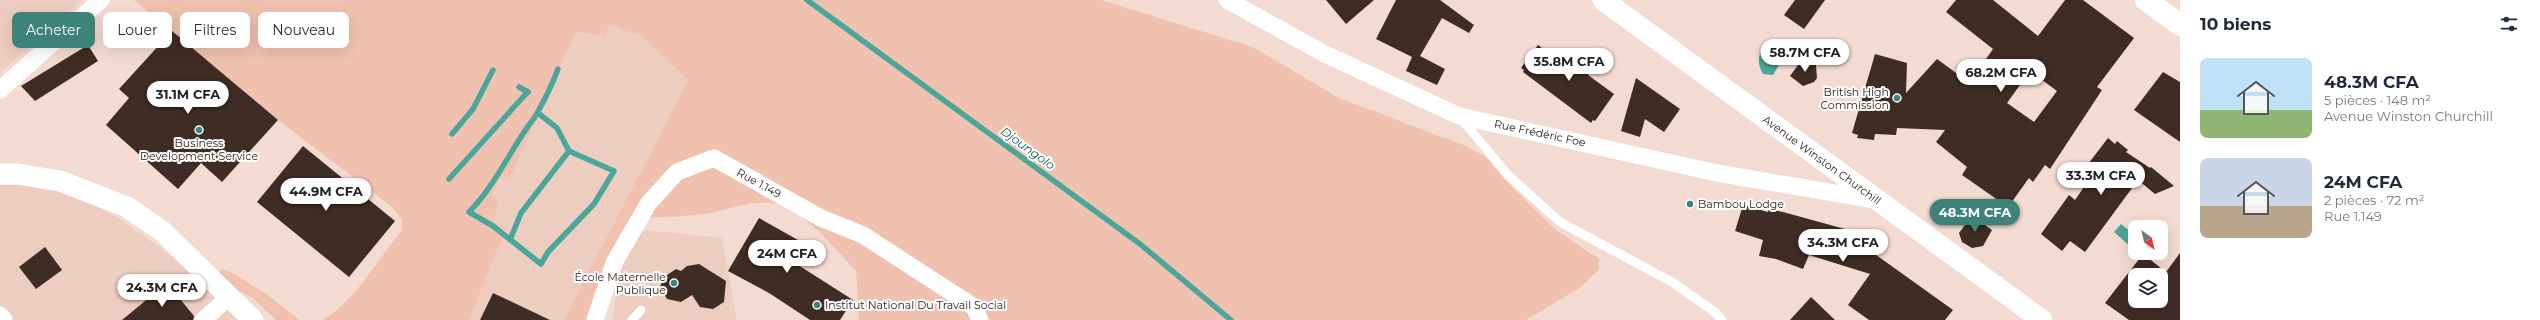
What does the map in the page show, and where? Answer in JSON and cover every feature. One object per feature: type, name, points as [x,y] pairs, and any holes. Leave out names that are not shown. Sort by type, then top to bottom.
[{"type":"main road","points":[[2146,0],[2180,25]]},
{"type":"street","points":[[0,90],[101,0]]},
{"type":"street","name":"Rue Frédéric Foe","points":[[1227,0],[1325,54],[1459,116],[1717,174],[1876,200]]},
{"type":"street","name":"Avenue Winston Churchill","points":[[1603,0],[2042,320]]},
{"type":"street","name":"Rue 1.149","points":[[595,320],[614,263],[648,204],[677,172],[714,158],[821,218],[863,235],[974,307],[980,320]]},
{"type":"street","points":[[0,174],[18,174],[60,181],[126,207],[162,231],[253,320]]},
{"type":"street","points":[[203,320],[230,296]]},
{"type":"street","points":[[0,315],[4,320]]},
{"type":"lane","points":[[1459,116],[1507,174],[1560,222],[1672,282],[1714,312],[1722,320]]},
{"type":"lane","points":[[632,320],[641,310]]},
{"type":"shaded area","points":[[0,0],[82,0],[69,12],[12,12],[12,48],[28,48],[0,73]]},
{"type":"shaded area","points":[[134,0],[1101,0],[1253,47],[1339,98],[1466,146],[1486,157],[1507,182],[1555,229],[1599,259],[1599,269],[1581,287],[1526,320],[859,320],[856,271],[814,227],[795,212],[786,207],[764,202],[741,205],[707,214],[638,218],[620,234],[588,320],[564,320],[688,80],[641,36],[609,25],[606,36],[576,32],[510,178],[501,176],[492,196],[499,200],[493,222],[506,229],[469,320],[323,320],[346,301],[366,278],[402,230],[402,220],[392,207],[278,120],[192,48],[250,48],[250,12],[180,12],[180,38],[172,32],[172,12],[148,12]]},
{"type":"shaded area","points":[[609,25],[641,36],[688,80],[564,320],[469,320],[506,229],[493,222],[499,200],[492,196],[501,176],[510,178],[576,32],[606,36]]},
{"type":"shaded area","points":[[0,184],[31,186],[61,192],[90,203],[117,217],[170,255],[240,320],[0,320]]},
{"type":"shaded area","name":"École Maternelle Publique","points":[[645,230],[722,238],[737,320],[612,320],[624,247]]},
{"type":"shaded area","points":[[223,269],[233,273],[265,293],[300,320],[276,320],[253,298],[218,280],[218,271]]},
{"type":"water","points":[[1781,40],[1788,43],[1788,53],[1776,57],[1779,65],[1773,75],[1763,74],[1759,62],[1761,52],[1769,44]]},
{"type":"water","points":[[2121,224],[2128,230],[2128,244],[2114,232]]},
{"type":"building","points":[[1326,0],[1374,0],[1346,24]]},
{"type":"building","points":[[1396,0],[1440,0],[1474,25],[1469,33],[1442,18],[1420,56],[1445,69],[1437,85],[1406,71],[1412,57],[1376,39]]},
{"type":"building","points":[[1795,0],[1825,0],[1804,29],[1784,15]]},
{"type":"building","points":[[1956,0],[1993,0],[2038,36],[2065,0],[2083,0],[2134,38],[2097,87],[2102,90],[2050,169],[2045,165],[2033,182],[2029,178],[2011,203],[2008,201],[2005,205],[1962,175],[1967,167],[1936,142],[1945,130],[1897,128],[1896,135],[1875,134],[1874,140],[1857,138],[1858,135],[1852,133],[1875,54],[1907,63],[1906,93],[1937,59],[1963,78],[1971,68],[1977,72],[1993,49],[1946,12]],"holes":[[[2030,71],[2057,91],[2034,122],[2007,103]]]},
{"type":"building","points":[[172,31],[180,38],[180,48],[192,48],[278,120],[222,182],[201,163],[178,189],[106,125],[129,98],[119,89],[156,48],[172,48]]},
{"type":"building","points":[[1538,45],[1550,54],[1553,50],[1576,65],[1583,56],[1595,65],[1588,75],[1614,94],[1595,121],[1593,120],[1591,123],[1523,72],[1524,70],[1521,68]]},
{"type":"building","points":[[83,48],[90,48],[98,61],[35,101],[21,86]]},
{"type":"building","points":[[1804,57],[1816,65],[1817,78],[1814,82],[1803,86],[1790,76]]},
{"type":"building","points":[[2163,72],[2180,82],[2180,142],[2134,110]]},
{"type":"building","points":[[1636,78],[1680,109],[1664,132],[1645,119],[1640,137],[1621,131]]},
{"type":"building","points":[[2108,138],[2115,144],[2117,141],[2128,150],[2126,152],[2150,168],[2151,167],[2174,186],[2155,194],[2138,180],[2085,252],[2070,241],[2062,251],[2041,234],[2069,195],[2075,200],[2093,174],[2085,168]]},
{"type":"building","points":[[303,146],[395,221],[349,277],[257,202]]},
{"type":"building","points":[[1743,205],[1768,212],[1769,209],[1783,212],[1874,237],[1865,247],[1953,310],[1945,320],[1869,320],[1848,305],[1870,274],[1809,255],[1803,269],[1776,259],[1759,256],[1763,240],[1735,231]]},
{"type":"building","points":[[1972,216],[1992,230],[1983,246],[1972,248],[1962,242],[1959,233]]},
{"type":"building","points":[[759,218],[805,244],[795,263],[853,300],[840,320],[810,320],[769,293],[728,271]]},
{"type":"building","points":[[45,247],[62,270],[36,289],[19,267]]},
{"type":"building","points":[[2180,253],[2180,320],[2129,320],[2105,303],[2128,273],[2128,308],[2168,308],[2168,269]]},
{"type":"building","points":[[2138,260],[2151,260],[2161,268],[2132,268]]},
{"type":"building","points":[[699,264],[726,281],[724,302],[713,309],[700,307],[692,295],[681,302],[667,299],[660,287],[664,277],[676,269],[681,271],[687,266]]},
{"type":"building","points":[[167,283],[194,316],[193,320],[122,320]]},
{"type":"building","points":[[493,293],[550,320],[480,320]]},
{"type":"building","points":[[1811,297],[1835,320],[1790,320]]},
{"type":"waterway","name":"Djoungolo","points":[[807,0],[1140,244],[1231,320]]},
{"type":"waterway","points":[[538,113],[557,128],[569,151],[614,171],[594,204],[548,252],[541,264],[493,226],[469,212],[488,190],[518,141],[535,117],[548,93],[558,69]]},
{"type":"waterway","points":[[452,134],[473,109],[493,70]]},
{"type":"waterway","points":[[449,179],[528,92],[519,87]]},
{"type":"waterway","points":[[510,240],[521,213],[569,151]]},
{"type":"place","name":"British High Commission","points":[[1897,98]]},
{"type":"place","name":"Business Development Service","points":[[199,130]]},
{"type":"place","name":"Bambou Lodge","points":[[1690,204]]},
{"type":"place","name":"École Maternelle Publique","points":[[674,283]]},
{"type":"place","name":"Institut National Du Travail Social","points":[[817,305]]}]
